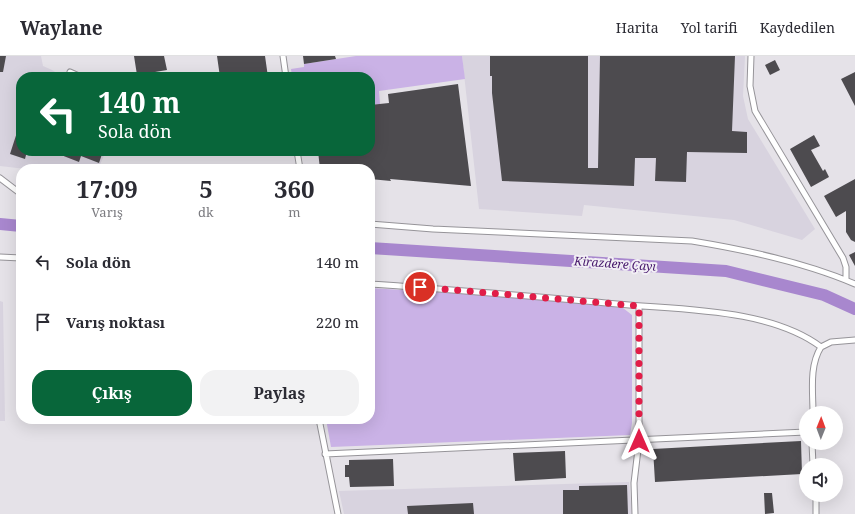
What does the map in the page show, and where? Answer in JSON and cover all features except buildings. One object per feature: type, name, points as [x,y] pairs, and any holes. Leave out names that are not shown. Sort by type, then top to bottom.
[{"type":"street","points":[[283,56],[285,72]]},
{"type":"street","points":[[751,56],[750,86],[756,112],[843,258],[846,267],[846,280]]},
{"type":"street","points":[[0,178],[16,190]]},
{"type":"street","points":[[375,224],[692,241],[733,248],[768,257],[855,284]]},
{"type":"street","points":[[0,257],[16,258]]},
{"type":"street","points":[[375,284],[504,293],[719,314],[773,323],[797,332],[821,347]]},
{"type":"street","points":[[635,514],[634,482],[639,441],[639,306]]},
{"type":"street","points":[[813,406],[814,366],[817,354],[821,347],[831,342],[855,340]]},
{"type":"street","points":[[320,424],[338,514]]},
{"type":"street","points":[[325,454],[639,441],[799,432]]},
{"type":"street","points":[[816,502],[816,514]]},
{"type":"shaded area","points":[[0,56],[41,56],[43,66],[55,72],[16,72],[16,156],[104,156],[100,164],[16,164],[16,168],[0,166]]},
{"type":"shaded area","points":[[356,56],[462,56],[465,79],[379,91],[380,104],[375,104],[375,72],[291,72],[291,69],[304,67],[304,64]]},
{"type":"shaded area","points":[[462,56],[745,56],[743,96],[748,119],[815,229],[802,240],[734,220],[584,205],[582,216],[479,209]]},
{"type":"shaded area","points":[[375,288],[513,297],[623,308],[632,315],[632,423],[630,435],[331,447],[327,424],[375,424]]},
{"type":"shaded area","points":[[0,301],[3,302],[5,421],[0,421]]},
{"type":"shaded area","points":[[629,482],[632,514],[344,514],[339,491]]},
{"type":"waterway","name":"Kirazdere Çayı","points":[[0,224],[16,226]]},
{"type":"waterway","name":"Kirazdere Çayı","points":[[375,248],[726,271],[824,295],[855,309]]},
{"type":"route","points":[[420,287],[504,293],[639,306],[639,441]]}]
